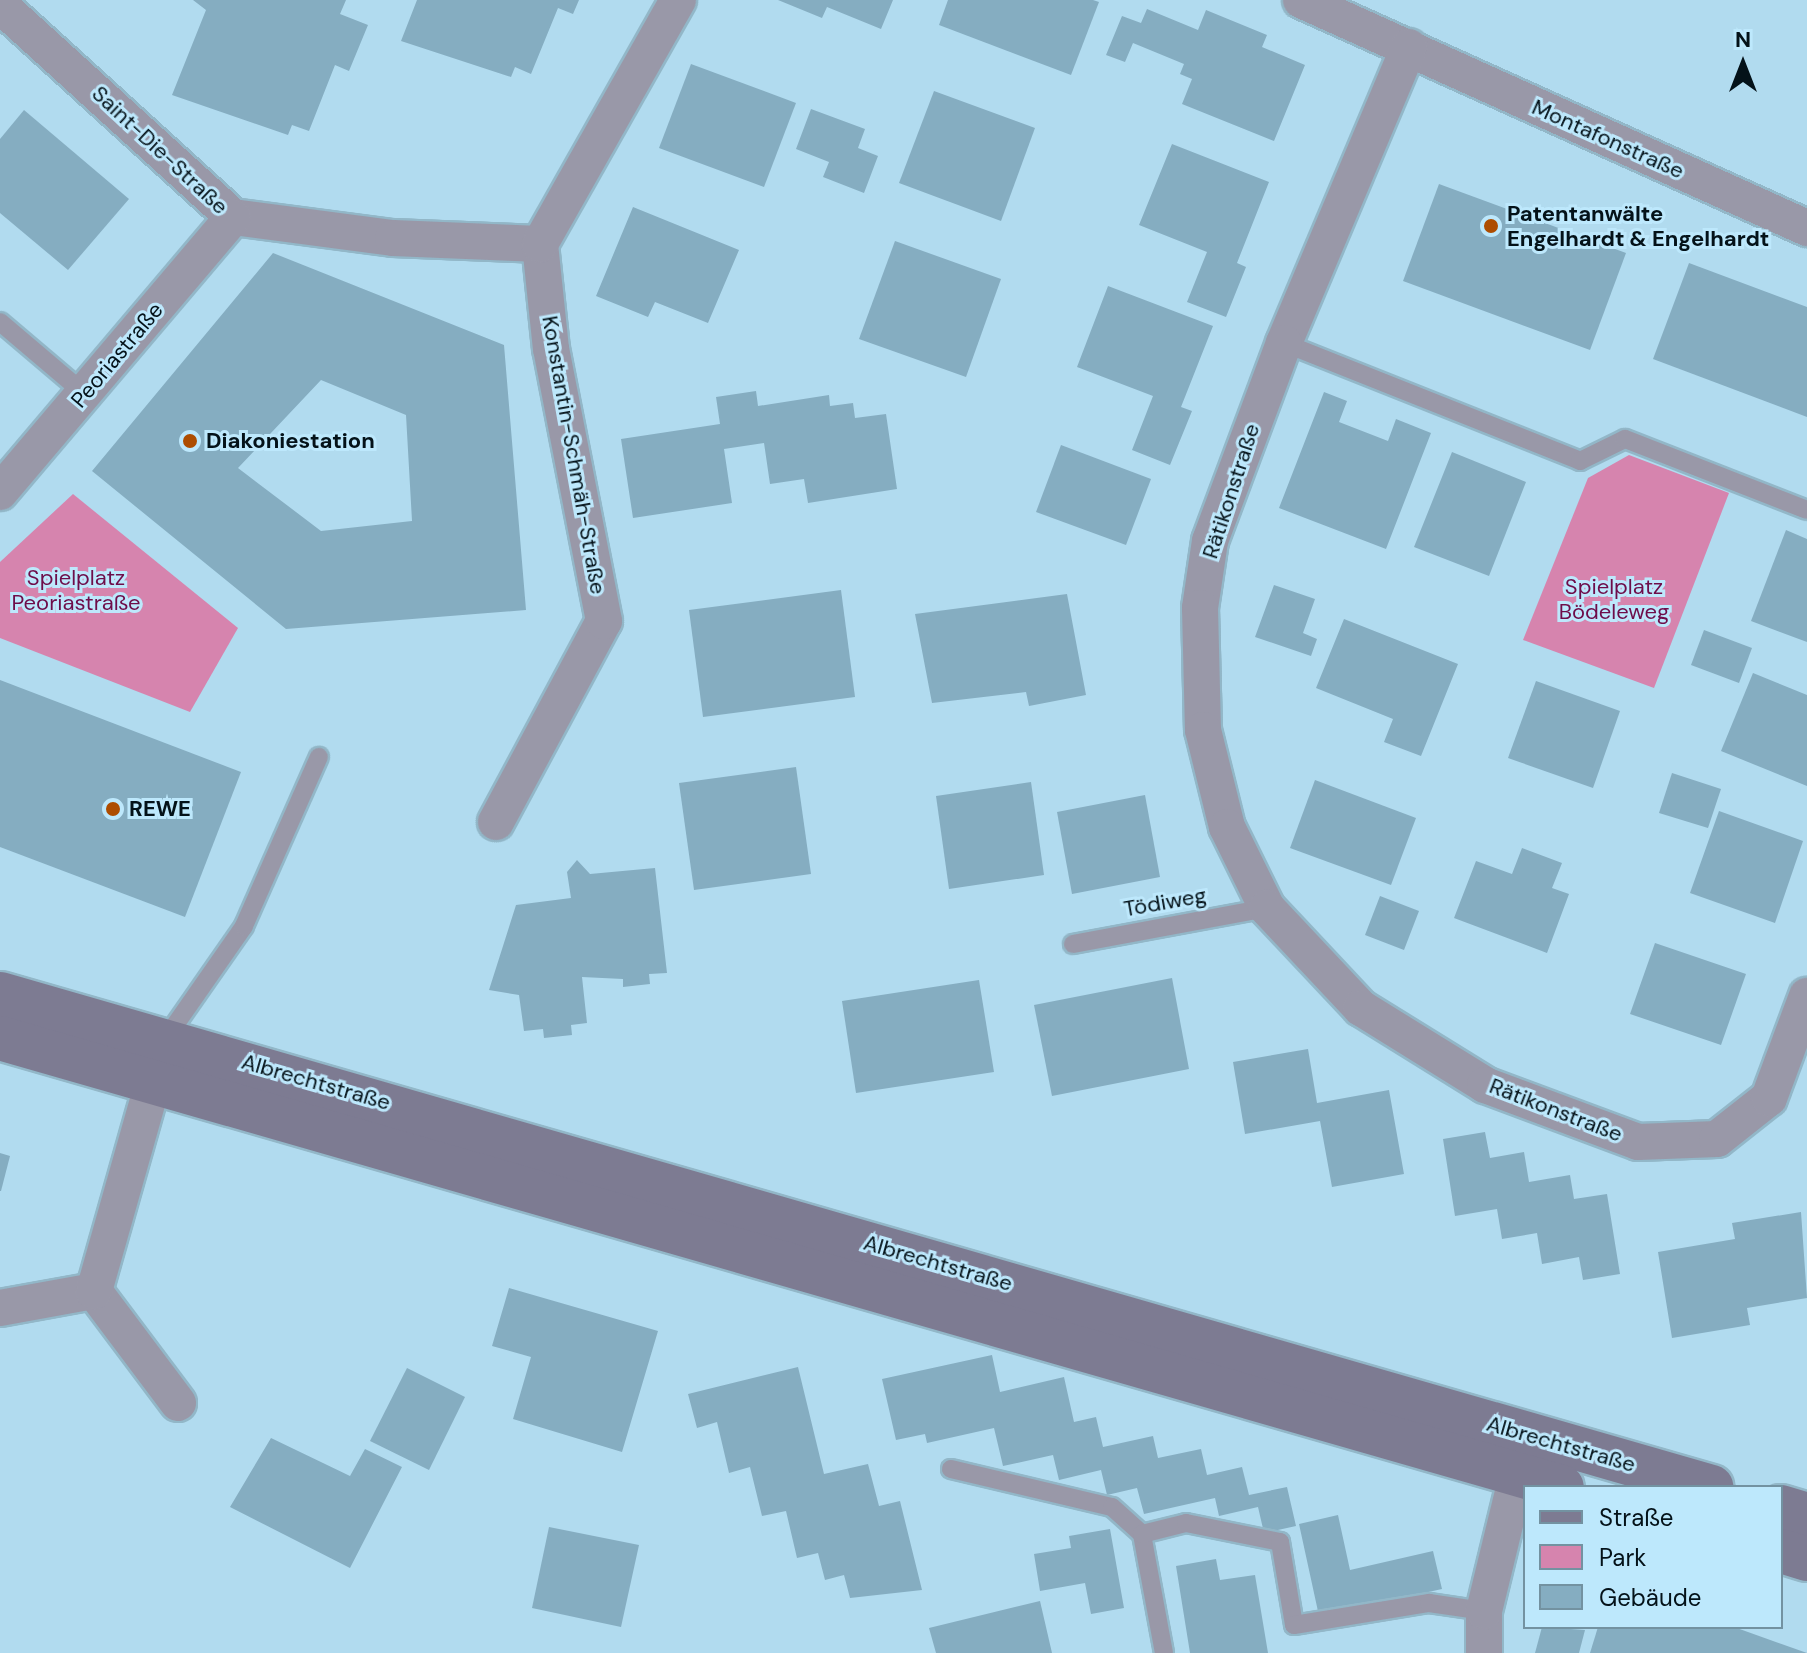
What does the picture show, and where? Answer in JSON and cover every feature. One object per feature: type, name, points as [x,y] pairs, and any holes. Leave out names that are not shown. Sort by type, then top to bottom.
[{"type":"main road","name":"Albrechtstraße","points":[[0,994],[159,1058],[1522,1454],[1700,1485]]},
{"type":"main road","name":"Albrechtstraße","points":[[0,1038],[159,1058]]},
{"type":"main road","name":"Albrechtstraße","points":[[1522,1454],[1560,1485]]},
{"type":"main road","points":[[1783,1508],[1807,1515]]},
{"type":"main road","points":[[1783,1552],[1807,1559]]},
{"type":"street","points":[[540,244],[678,0]]},
{"type":"street","name":"Montafonstraße","points":[[1301,0],[1807,228]]},
{"type":"street","name":"Saint-Die-Straße","points":[[0,5],[233,217],[393,238],[540,244]]},
{"type":"street","name":"Rätikonstraße","points":[[1409,47],[1284,343],[1210,541],[1200,608],[1203,730],[1227,827],[1267,908],[1361,1008],[1485,1085],[1638,1142],[1717,1139],[1769,1098],[1807,996]]},
{"type":"street","name":"Peoriastraße","points":[[0,492],[233,217]]},
{"type":"street","name":"Konstantin-Schmäh-Straße","points":[[496,822],[604,621],[551,349],[540,244]]},
{"type":"street","points":[[94,1291],[159,1058]]},
{"type":"street","points":[[0,1308],[94,1291]]},
{"type":"street","points":[[94,1291],[178,1403]]},
{"type":"street","points":[[1484,1653],[1484,1611],[1522,1454]]},
{"type":"lane","points":[[0,322],[85,394]]},
{"type":"lane","points":[[1284,343],[1580,461],[1625,439],[1807,510]]},
{"type":"lane","points":[[159,1058],[244,926],[319,757]]},
{"type":"lane","name":"Tödiweg","points":[[1073,944],[1267,908]]},
{"type":"lane","points":[[951,1469],[1112,1507],[1142,1534],[1164,1653]]},
{"type":"lane","points":[[1142,1534],[1186,1523],[1280,1542],[1294,1625],[1429,1603],[1484,1611]]},
{"type":"green space","name":"Spielplatz Bödeleweg","points":[[1629,455],[1729,493],[1654,688],[1523,640],[1588,478]]},
{"type":"green space","name":"Spielplatz Peoriastraße","points":[[73,494],[238,628],[190,712],[0,638],[0,562]]},
{"type":"building","points":[[193,0],[346,0],[340,14],[368,25],[349,71],[335,65],[309,131],[292,125],[288,135],[172,95],[206,10]]},
{"type":"building","points":[[417,0],[579,0],[573,14],[558,8],[531,74],[515,67],[511,77],[401,41]]},
{"type":"building","points":[[778,0],[893,0],[881,29],[827,7],[822,18]]},
{"type":"building","points":[[948,0],[1099,2],[1071,75],[939,25]]},
{"type":"building","points":[[1147,9],[1198,30],[1206,10],[1267,35],[1262,47],[1305,65],[1274,141],[1182,104],[1192,79],[1180,74],[1184,64],[1133,43],[1125,62],[1106,55],[1122,16],[1141,23]]},
{"type":"building","points":[[691,64],[796,103],[764,187],[659,148]]},
{"type":"building","points":[[934,91],[1035,128],[1001,221],[899,183]]},
{"type":"building","points":[[811,109],[865,129],[858,148],[878,156],[864,193],[823,177],[829,162],[796,149]]},
{"type":"building","points":[[24,110],[129,199],[68,270],[0,213],[0,139]]},
{"type":"building","points":[[1172,144],[1269,182],[1237,263],[1246,267],[1226,317],[1187,302],[1207,252],[1139,225]]},
{"type":"building","points":[[1439,184],[1626,253],[1590,350],[1403,281]]},
{"type":"building","points":[[633,207],[739,250],[708,323],[655,302],[648,317],[596,296]]},
{"type":"building","points":[[895,241],[1001,279],[966,377],[859,339]]},
{"type":"building","name":"Diakoniestation","points":[[273,253],[504,345],[526,610],[286,629],[92,471]],"holes":[[[321,380],[406,415],[412,521],[321,531],[238,468]]]},
{"type":"building","points":[[1689,263],[1807,307],[1807,417],[1653,359]]},
{"type":"building","points":[[1108,286],[1213,326],[1181,407],[1192,411],[1170,465],[1132,450],[1153,396],[1077,367]]},
{"type":"building","points":[[756,391],[758,406],[829,395],[830,406],[853,403],[855,418],[886,414],[897,489],[808,503],[804,479],[770,484],[764,443],[724,449],[732,503],[633,518],[621,439],[720,424],[716,397]]},
{"type":"building","points":[[1324,392],[1347,401],[1339,422],[1388,441],[1396,419],[1431,433],[1386,549],[1279,508]]},
{"type":"building","points":[[1061,445],[1151,479],[1126,545],[1036,512]]},
{"type":"building","points":[[1452,452],[1526,482],[1489,576],[1414,547]]},
{"type":"building","points":[[1786,530],[1807,539],[1807,642],[1751,621]]},
{"type":"building","points":[[1274,585],[1315,599],[1303,633],[1317,639],[1311,656],[1255,637]]},
{"type":"building","points":[[841,590],[855,697],[703,717],[689,610]]},
{"type":"building","points":[[1067,594],[1086,695],[1029,706],[1026,692],[932,703],[915,614]]},
{"type":"building","points":[[1344,619],[1458,664],[1421,756],[1384,742],[1393,719],[1316,688]]},
{"type":"building","points":[[1704,630],[1752,648],[1739,683],[1691,665]]},
{"type":"building","points":[[1753,673],[1807,695],[1807,786],[1721,751]]},
{"type":"building","name":"REWE","points":[[0,680],[241,772],[185,917],[0,847]]},
{"type":"building","points":[[1536,681],[1620,711],[1593,788],[1508,758]]},
{"type":"building","points":[[796,767],[811,874],[694,890],[679,783]]},
{"type":"building","points":[[1672,773],[1721,789],[1708,828],[1659,813]]},
{"type":"building","points":[[1315,780],[1416,818],[1391,885],[1290,848]]},
{"type":"building","points":[[1031,782],[1044,875],[949,889],[936,796]]},
{"type":"building","points":[[1145,795],[1160,877],[1072,894],[1057,812]]},
{"type":"building","points":[[1719,811],[1803,841],[1775,923],[1690,893]]},
{"type":"building","points":[[1522,848],[1562,863],[1552,888],[1569,894],[1547,953],[1454,918],[1476,861],[1512,874]]},
{"type":"building","points":[[577,860],[590,874],[655,868],[667,973],[649,974],[650,984],[623,987],[623,979],[582,977],[587,1023],[571,1025],[572,1035],[544,1038],[543,1029],[524,1031],[519,995],[489,990],[516,905],[571,898],[567,872]]},
{"type":"building","points":[[1380,896],[1419,911],[1404,950],[1365,935]]},
{"type":"building","points":[[1655,943],[1746,974],[1721,1045],[1630,1014]]},
{"type":"building","points":[[1172,978],[1189,1069],[1052,1096],[1034,1005]]},
{"type":"building","points":[[979,980],[994,1072],[856,1093],[842,1001]]},
{"type":"building","points":[[1308,1049],[1317,1103],[1389,1090],[1404,1174],[1332,1187],[1320,1121],[1245,1134],[1233,1062]]},
{"type":"building","points":[[1485,1132],[1490,1158],[1524,1152],[1529,1182],[1570,1175],[1574,1199],[1607,1194],[1620,1274],[1583,1280],[1579,1257],[1542,1264],[1537,1233],[1502,1239],[1497,1209],[1455,1216],[1443,1139]]},
{"type":"building","points":[[0,1153],[10,1156],[1,1191],[0,1191]]},
{"type":"building","points":[[1801,1212],[1807,1298],[1747,1308],[1750,1325],[1672,1338],[1658,1252],[1735,1239],[1732,1223]]},
{"type":"building","points":[[509,1288],[658,1331],[622,1452],[513,1419],[531,1357],[492,1346]]},
{"type":"building","points":[[992,1355],[1000,1392],[1064,1377],[1074,1422],[1096,1417],[1103,1447],[1153,1436],[1158,1458],[1201,1449],[1207,1475],[1242,1467],[1249,1495],[1287,1487],[1296,1526],[1264,1533],[1258,1507],[1219,1516],[1215,1498],[1144,1514],[1137,1488],[1107,1495],[1101,1470],[1059,1480],[1053,1455],[1003,1466],[994,1428],[927,1443],[925,1434],[896,1440],[882,1379]]},
{"type":"building","points":[[798,1367],[824,1474],[868,1464],[879,1506],[900,1501],[922,1590],[850,1598],[844,1575],[825,1580],[818,1553],[797,1558],[786,1511],[762,1516],[750,1467],[729,1473],[717,1422],[697,1428],[688,1394]]},
{"type":"building","points":[[407,1368],[465,1397],[429,1470],[370,1441]]},
{"type":"building","points":[[271,1438],[350,1476],[365,1449],[402,1467],[350,1568],[230,1507]]},
{"type":"building","points":[[1338,1515],[1350,1570],[1433,1551],[1442,1589],[1319,1616],[1299,1524]]},
{"type":"building","points":[[549,1527],[639,1545],[621,1627],[532,1608]]},
{"type":"building","points":[[1110,1529],[1124,1608],[1091,1614],[1085,1583],[1040,1591],[1034,1554],[1071,1548],[1069,1536]]},
{"type":"building","points":[[1216,1559],[1220,1580],[1255,1575],[1268,1653],[1190,1653],[1176,1566]]},
{"type":"building","points":[[1040,1601],[1052,1653],[936,1653],[929,1628]]},
{"type":"building","points":[[1541,1629],[1585,1630],[1579,1653],[1535,1653]]},
{"type":"building","points":[[1597,1629],[1740,1629],[1807,1653],[1590,1653]]},
{"type":"place","name":"Patentanwälte Engelhardt & Engelhardt","points":[[1491,226]]},
{"type":"place","name":"Diakoniestation","points":[[190,441]]},
{"type":"place","name":"REWE","points":[[113,809]]}]
